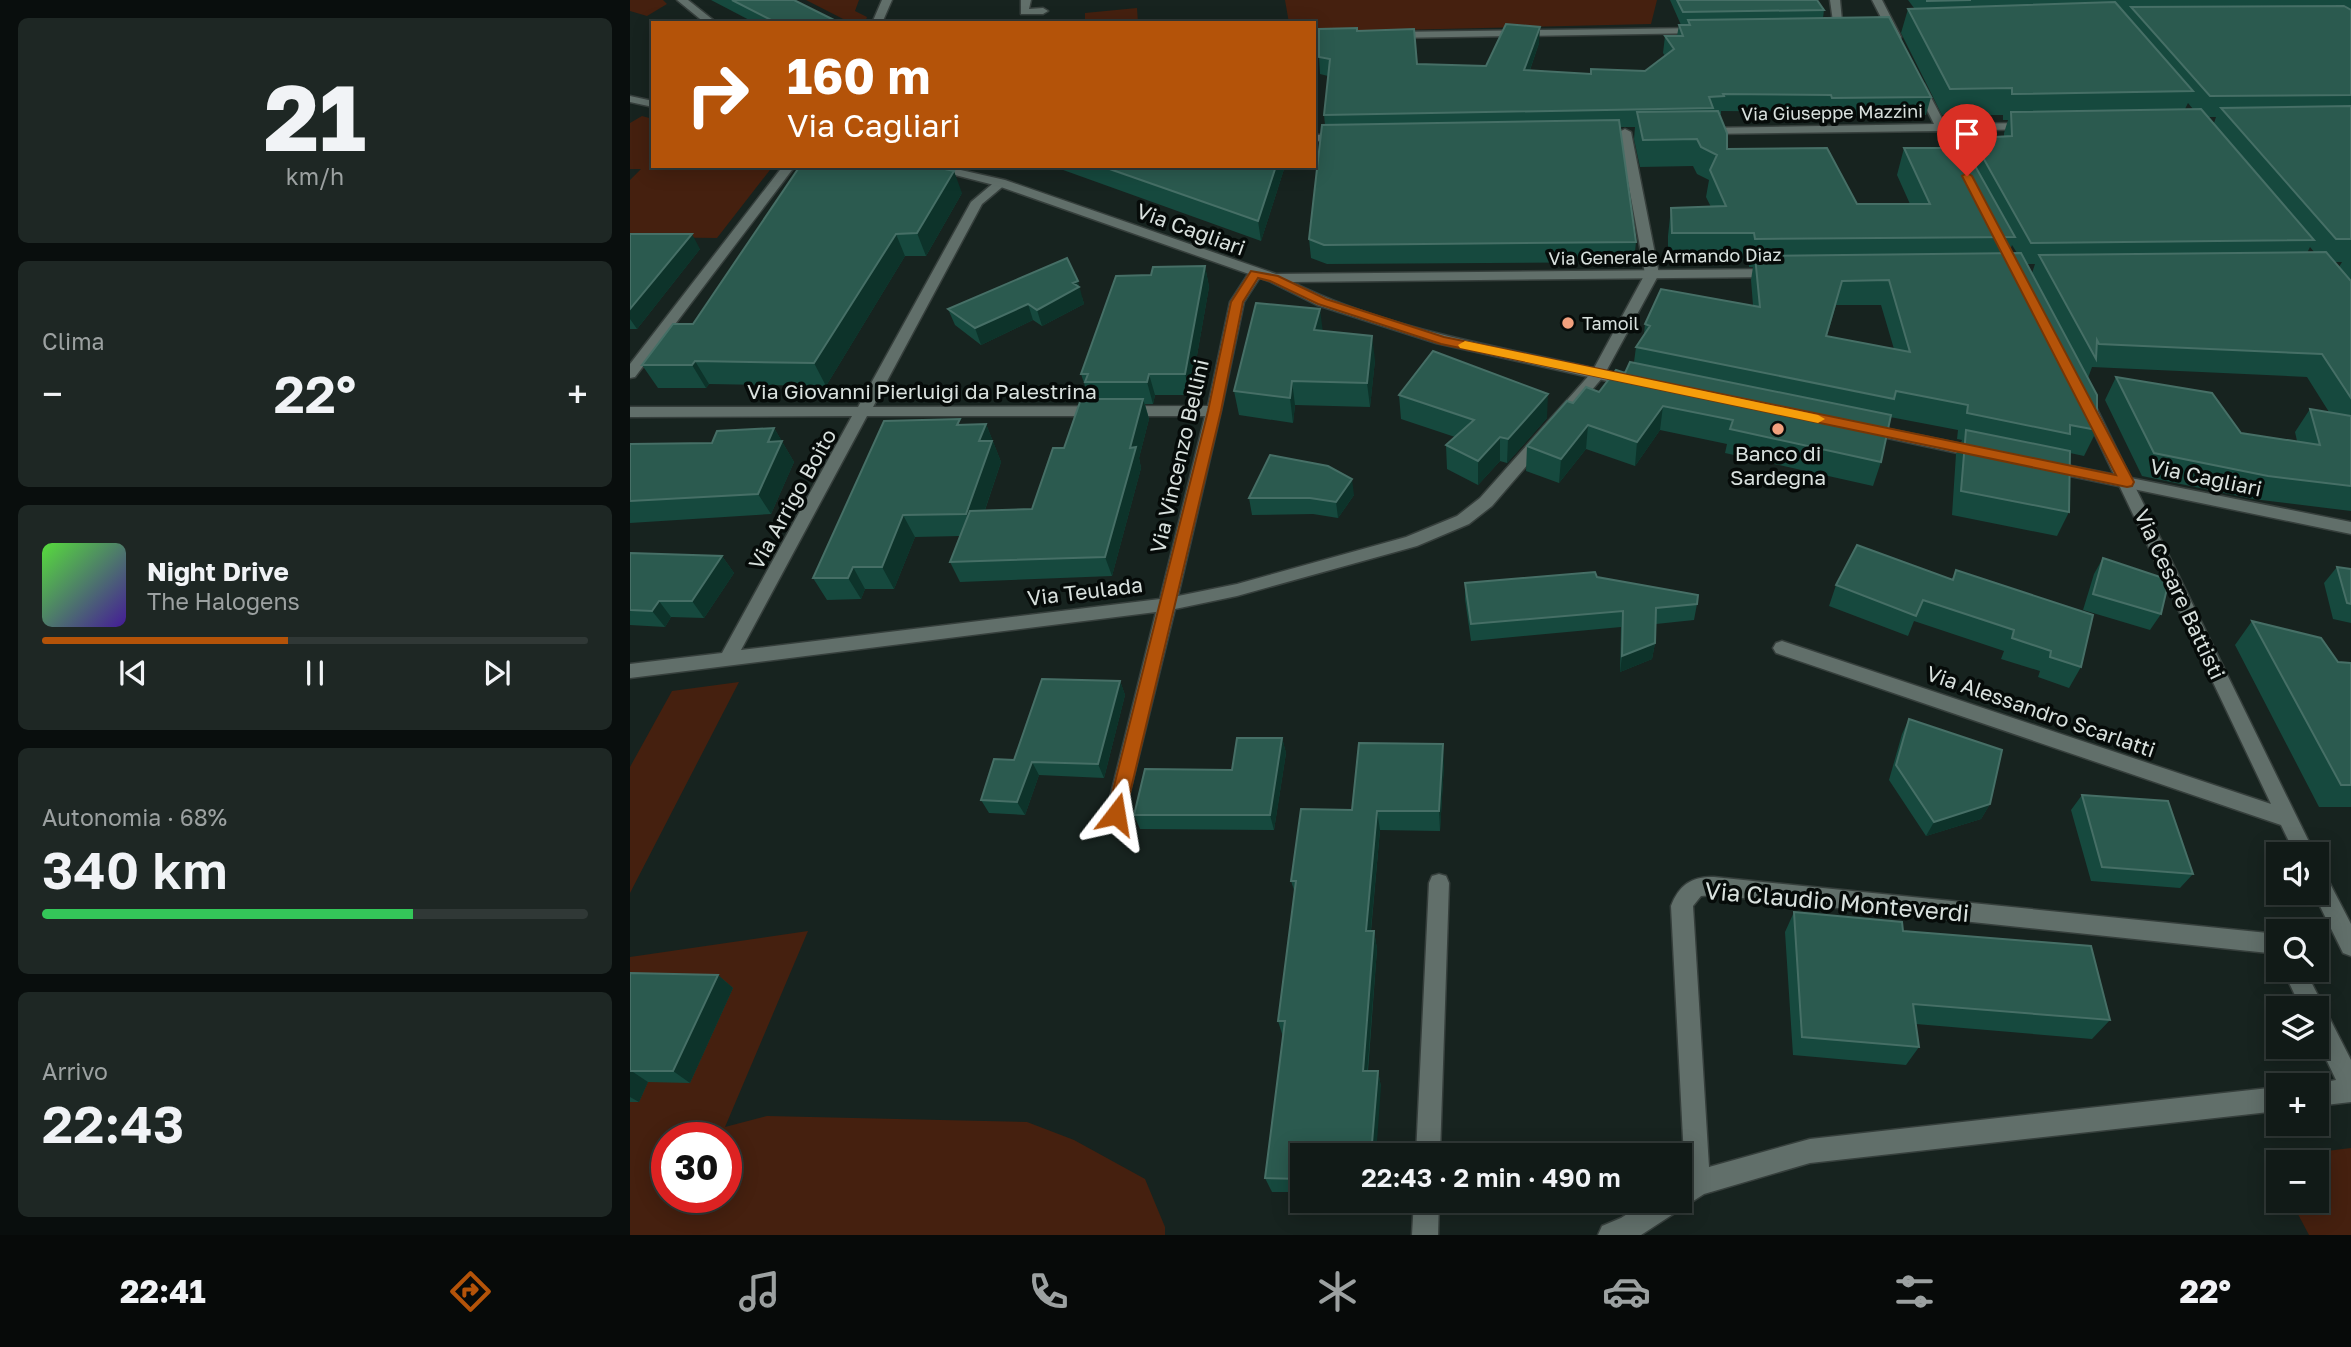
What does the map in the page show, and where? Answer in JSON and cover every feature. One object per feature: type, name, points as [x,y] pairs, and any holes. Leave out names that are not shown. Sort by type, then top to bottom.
[{"type":"street","points":[[682,0],[709,21]]},
{"type":"street","points":[[878,21],[887,0]]},
{"type":"street","points":[[1026,0],[1024,12],[1043,11]]},
{"type":"street","points":[[1835,0],[1839,29]]},
{"type":"street","points":[[1877,0],[1901,47]]},
{"type":"street","points":[[1825,29],[1853,29]]},
{"type":"street","points":[[1383,36],[1714,31]]},
{"type":"street","points":[[1316,37],[1357,36]]},
{"type":"street","points":[[1913,71],[1969,180]]},
{"type":"street","points":[[630,99],[651,104]]},
{"type":"street","name":"Via Giuseppe Mazzini","points":[[1694,131],[2047,126]]},
{"type":"street","points":[[1625,132],[1652,274]]},
{"type":"street","points":[[1316,138],[1355,137]]},
{"type":"street","points":[[630,374],[787,168]]},
{"type":"street","name":"Via Cagliari","points":[[934,168],[1002,183],[1255,274],[1273,278],[1322,302],[1441,340],[1652,385]]},
{"type":"street","name":"Via Cagliari","points":[[947,171],[958,168]]},
{"type":"street","name":"Via Cagliari","points":[[984,168],[1002,183]]},
{"type":"street","name":"Via Arrigo Boito","points":[[728,658],[977,202],[1002,183]]},
{"type":"street","name":"Via Generale Armando Diaz","points":[[1273,278],[1794,272]]},
{"type":"street","name":"Via Vincenzo Bellini","points":[[1116,814],[1214,411],[1237,302],[1255,274]]},
{"type":"street","name":"Via Teulada","points":[[630,671],[1168,604],[1237,590],[1397,545],[1463,520],[1486,502],[1598,374],[1652,274]]},
{"type":"street","name":"Via Cesare Battisti","points":[[2081,393],[2127,482],[2299,842]]},
{"type":"street","name":"Via Giovanni Pierluigi da Palestrina","points":[[630,412],[1214,411]]},
{"type":"street","points":[[1855,427],[2002,457]]},
{"type":"street","name":"Via Cagliari","points":[[2029,463],[2351,528]]},
{"type":"street","name":"Via Alessandro Scarlatti","points":[[1782,648],[2286,818]]},
{"type":"street","points":[[1428,1143],[1438,883]]},
{"type":"street","name":"Via Claudio Monteverdi","points":[[1688,1143],[1682,906],[1684,897],[1697,887],[1714,886],[2266,943]]},
{"type":"street","points":[[2329,903],[2351,946]]},
{"type":"street","points":[[2329,1040],[2351,1085]]},
{"type":"street","points":[[2329,1093],[2351,1090]]},
{"type":"street","name":"Via Claudio Monteverdi","points":[[1692,1188],[1810,1151],[2266,1100]]},
{"type":"street","points":[[1425,1235],[1426,1213]]},
{"type":"street","points":[[1611,1235],[1629,1228],[1652,1213]]},
{"type":"shaded area","points":[[630,0],[663,0],[667,4],[647,16],[630,11]]},
{"type":"shaded area","points":[[806,0],[859,0],[855,11],[867,17],[866,21],[847,21]]},
{"type":"shaded area","points":[[1285,0],[1657,0],[1651,24],[1316,32],[1316,21],[1289,21]]},
{"type":"shaded area","points":[[1137,8],[1138,21],[1085,21],[1085,13]]},
{"type":"shaded area","points":[[642,116],[651,118],[651,168],[771,168],[717,238],[641,237],[630,249],[630,180],[641,169],[630,169],[630,123]]},
{"type":"shaded area","points":[[739,682],[630,893],[630,767],[672,691]]},
{"type":"shaded area","points":[[808,931],[727,1122],[651,1122],[651,1213],[742,1213],[742,1123],[767,1116],[1027,1122],[1074,1140],[1145,1179],[1165,1227],[1165,1235],[630,1235],[630,957]]},
{"type":"shaded area","points":[[2351,1148],[2351,1235],[2309,1235],[2297,1213],[2329,1213],[2329,1151]]},
{"type":"building","points":[[732,0],[794,0],[836,21],[773,21]]},
{"type":"building","points":[[1677,0],[1817,0],[1824,10],[1683,12]]},
{"type":"building","points":[[2115,2],[2193,91],[2012,94],[2012,88],[1950,89],[1908,9]]},
{"type":"building","points":[[2344,6],[2351,10],[2351,95],[2210,96],[2131,7]]},
{"type":"building","points":[[1889,17],[1931,97],[1832,98],[1831,95],[1723,94],[1724,96],[1709,97],[1713,108],[1324,115],[1330,59],[1319,57],[1319,29],[1414,29],[1417,64],[1486,66],[1506,24],[1540,27],[1524,70],[1591,74],[1591,69],[1645,71],[1674,49],[1665,36],[1683,36],[1679,25],[1690,25],[1688,20]]},
{"type":"building","points":[[2351,106],[2351,239],[2336,239],[2221,108]]},
{"type":"building","points":[[2201,109],[2314,240],[2031,243],[1981,154],[1988,154],[1978,138],[2012,136],[2011,112]]},
{"type":"building","points":[[1718,111],[1727,133],[1727,149],[1827,148],[1857,204],[1930,204],[1904,148],[1965,148],[2015,237],[1755,239],[1754,233],[1672,233],[1671,208],[1726,206],[1710,170],[1717,155],[1701,147],[1697,139],[1643,140],[1637,112]]},
{"type":"building","points":[[1619,120],[1636,242],[1324,245],[1309,239],[1322,125]]},
{"type":"building","points":[[799,168],[940,168],[954,171],[917,233],[896,234],[814,363],[695,361],[692,365],[642,365],[673,324],[693,324]]},
{"type":"building","points":[[1107,168],[1275,168],[1258,221]]},
{"type":"building","points":[[630,234],[692,234],[630,309]]},
{"type":"building","points":[[2326,252],[2351,281],[2351,398],[2322,354],[2099,344],[2097,340],[2096,359],[2039,255]]},
{"type":"building","points":[[2021,253],[2097,395],[2097,430],[2070,425],[2070,434],[1967,413],[1968,405],[1896,391],[1894,399],[1636,347],[1650,326],[1645,324],[1661,289],[1760,307],[1755,256]],"holes":[[[1889,280],[1910,352],[1826,336],[1842,281]]]},
{"type":"building","points":[[1067,258],[1078,281],[1073,283],[1079,287],[1037,310],[1028,304],[975,328],[948,309]]},
{"type":"building","points":[[1205,266],[1185,374],[1149,374],[1147,382],[1085,382],[1088,374],[1081,374],[1116,276],[1151,275],[1153,267]]},
{"type":"building","points":[[1256,303],[1320,309],[1314,330],[1372,336],[1367,383],[1292,381],[1290,398],[1234,391]]},
{"type":"building","points":[[1433,351],[1548,394],[1508,439],[1500,437],[1478,461],[1446,445],[1474,420],[1399,395]]},
{"type":"building","points":[[1630,362],[1891,415],[1881,462],[1730,429],[1733,420],[1663,406],[1637,442],[1588,425],[1561,459],[1527,446],[1567,401],[1573,403],[1586,387],[1599,392],[1616,370],[1625,373]]},
{"type":"building","points":[[2116,377],[2212,393],[2241,433],[2320,445],[2310,409],[2351,416],[2351,486],[2268,476],[2154,453]]},
{"type":"building","points":[[1081,399],[1143,399],[1130,448],[1136,447],[1105,557],[950,562],[970,511],[1032,509],[1053,448],[1064,448]]},
{"type":"building","points":[[960,419],[957,425],[986,424],[979,441],[992,441],[966,514],[903,515],[882,567],[853,567],[848,578],[813,578],[884,421]]},
{"type":"building","points":[[774,428],[768,442],[782,441],[758,494],[630,501],[630,444],[712,443],[717,431]]},
{"type":"building","points":[[1966,430],[2070,451],[2069,512],[1961,491]]},
{"type":"building","points":[[1270,455],[1328,466],[1352,479],[1336,502],[1310,498],[1249,498]]},
{"type":"building","points":[[1857,545],[1953,580],[1956,570],[2093,615],[2081,667],[2050,657],[2051,651],[2012,638],[2014,630],[1923,600],[1916,616],[1836,585]]},
{"type":"building","points":[[630,553],[722,556],[692,601],[659,601],[652,611],[630,610]]},
{"type":"building","points":[[2103,558],[2169,580],[2161,614],[2093,594]]},
{"type":"building","points":[[2337,567],[2351,569],[2351,604],[2347,603]]},
{"type":"building","points":[[1595,572],[1597,577],[1698,595],[1697,604],[1656,608],[1655,643],[1622,656],[1623,611],[1471,624],[1465,583]]},
{"type":"building","points":[[2252,621],[2321,638],[2338,662],[2351,663],[2351,785],[2341,785]]},
{"type":"building","points":[[1042,679],[1120,681],[1098,764],[1032,762],[1017,802],[981,800],[994,759],[1014,760]]},
{"type":"building","points":[[1909,719],[2002,750],[1990,804],[1934,822],[1896,765]]},
{"type":"building","points":[[1237,738],[1282,738],[1270,815],[1134,815],[1145,769],[1232,770]]},
{"type":"building","points":[[1359,743],[1443,744],[1439,811],[1377,811],[1366,931],[1374,931],[1363,1071],[1378,1071],[1372,1143],[1290,1143],[1290,1179],[1265,1178],[1285,1021],[1278,1021],[1296,881],[1291,881],[1301,809],[1352,810]]},
{"type":"building","points":[[2082,795],[2168,801],[2193,874],[2102,867]]},
{"type":"building","points":[[1794,912],[1902,922],[1903,931],[2091,946],[2110,1020],[1913,1004],[1919,1047],[1802,1037]]},
{"type":"building","points":[[630,973],[718,975],[673,1071],[630,1071]]},
{"type":"slow traffic","points":[[1465,345],[1818,419]]},
{"type":"place","name":"Tamoil","points":[[1568,323]]},
{"type":"place","name":"Banco di Sardegna","points":[[1778,429]]},
{"type":"route","points":[[1116,814],[1214,411],[1237,302],[1255,274],[1273,278],[1322,302],[1441,340],[2127,482],[1967,176]]}]
